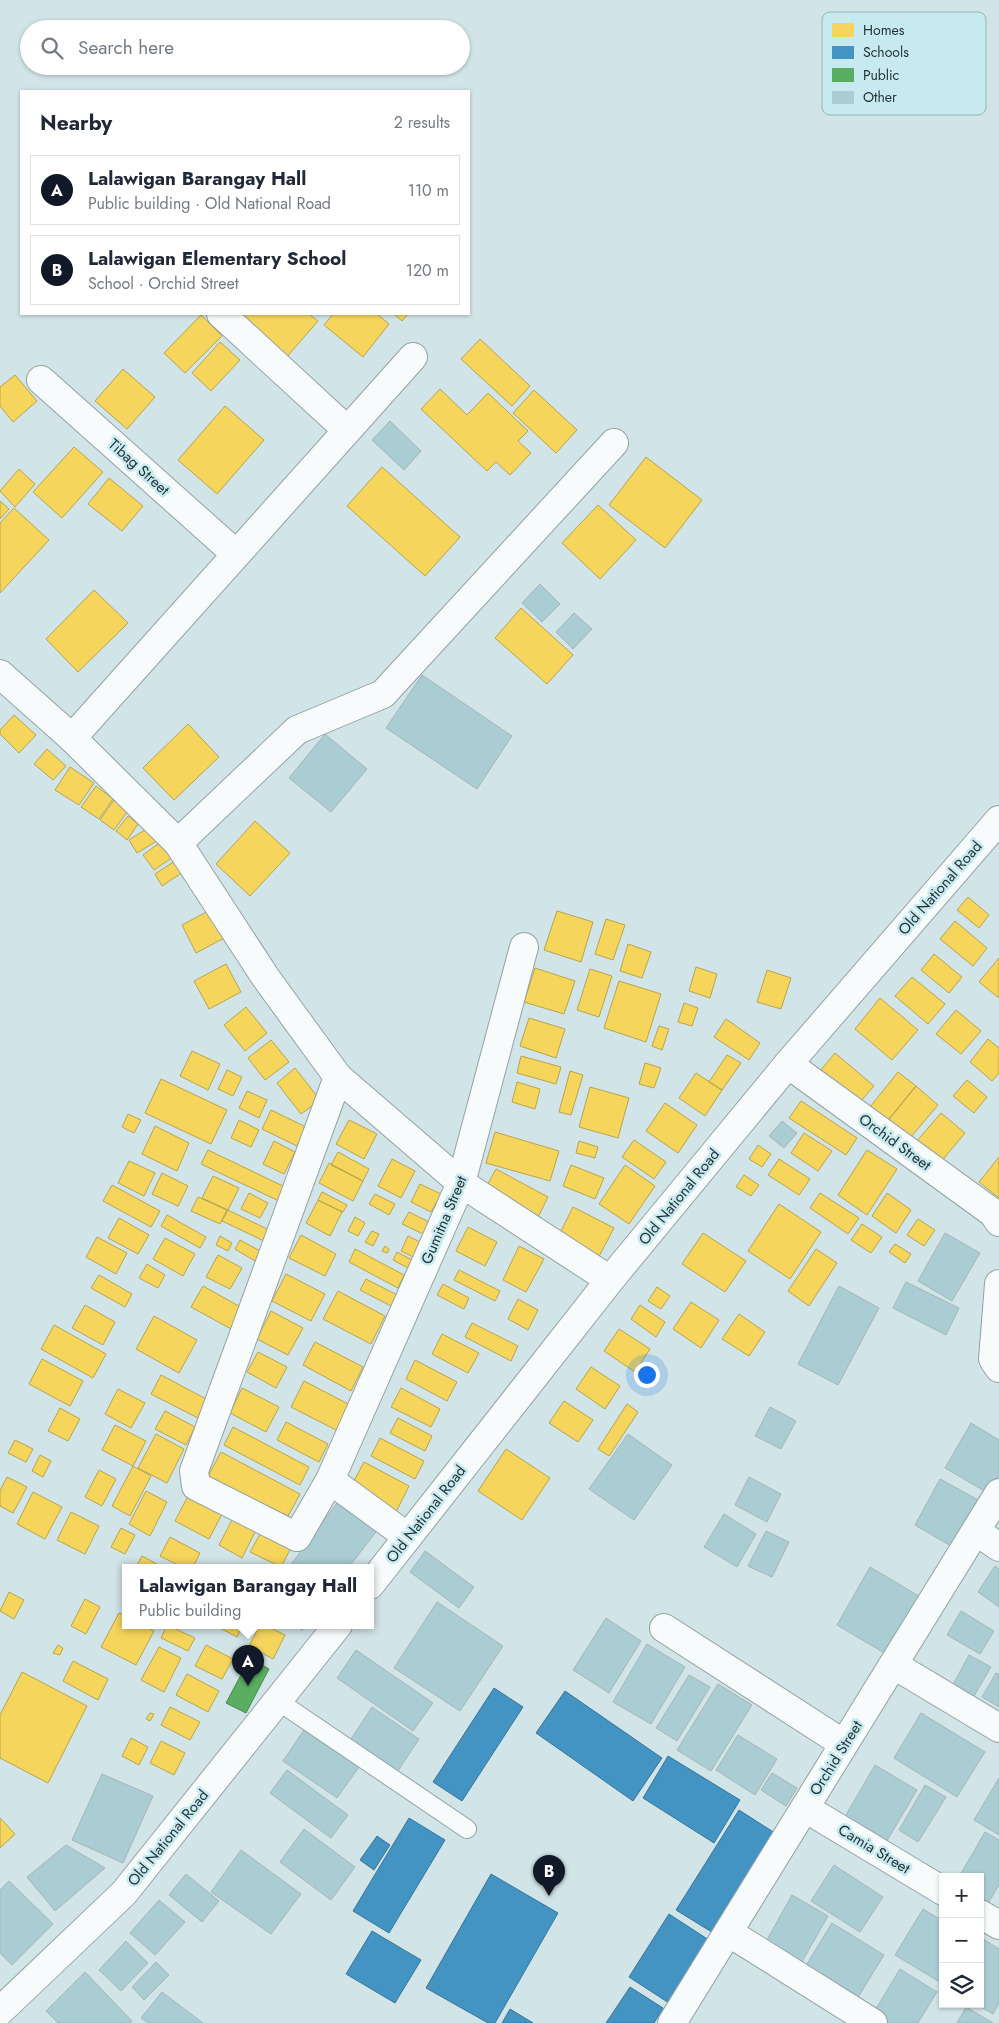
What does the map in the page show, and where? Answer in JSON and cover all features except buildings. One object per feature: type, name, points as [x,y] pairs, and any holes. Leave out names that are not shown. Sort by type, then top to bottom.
[{"type":"street","points":[[222,315],[347,430]]},
{"type":"street","points":[[72,738],[413,357]]},
{"type":"street","name":"Tibag Street","points":[[41,380],[236,554]]},
{"type":"street","points":[[178,843],[298,730],[383,694],[614,443]]},
{"type":"street","points":[[0,674],[72,738],[178,843],[266,978],[338,1077],[461,1183],[610,1280]]},
{"type":"street","name":"Old National Road","points":[[374,1580],[610,1280],[788,1064],[999,820]]},
{"type":"street","name":"Gumitna Street","points":[[338,1077],[194,1471],[196,1486],[297,1537],[330,1480],[461,1183],[524,947]]},
{"type":"street","name":"Orchid Street","points":[[788,1064],[993,1213],[999,1222]]},
{"type":"street","points":[[999,1284],[993,1360],[999,1368]]},
{"type":"street","points":[[330,1480],[408,1538]]},
{"type":"street","name":"Orchid Street","points":[[672,2023],[999,1493]]},
{"type":"street","points":[[976,1531],[999,1546]]},
{"type":"street","points":[[664,1628],[844,1744]]},
{"type":"street","name":"Old National Road","points":[[0,2012],[124,1893],[335,1629]]},
{"type":"street","points":[[894,1665],[999,1728]]},
{"type":"street","name":"Camia Street","points":[[805,1808],[939,1889]]},
{"type":"street","points":[[984,1916],[999,1925]]},
{"type":"street","points":[[728,1932],[873,2023]]},
{"type":"lane","points":[[278,1700],[467,1829]]},
{"type":"place","name":"Lalawigan Barangay Hall","points":[[248,1686]]},
{"type":"place","name":"Lalawigan Elementary School","points":[[549,1896]]}]
